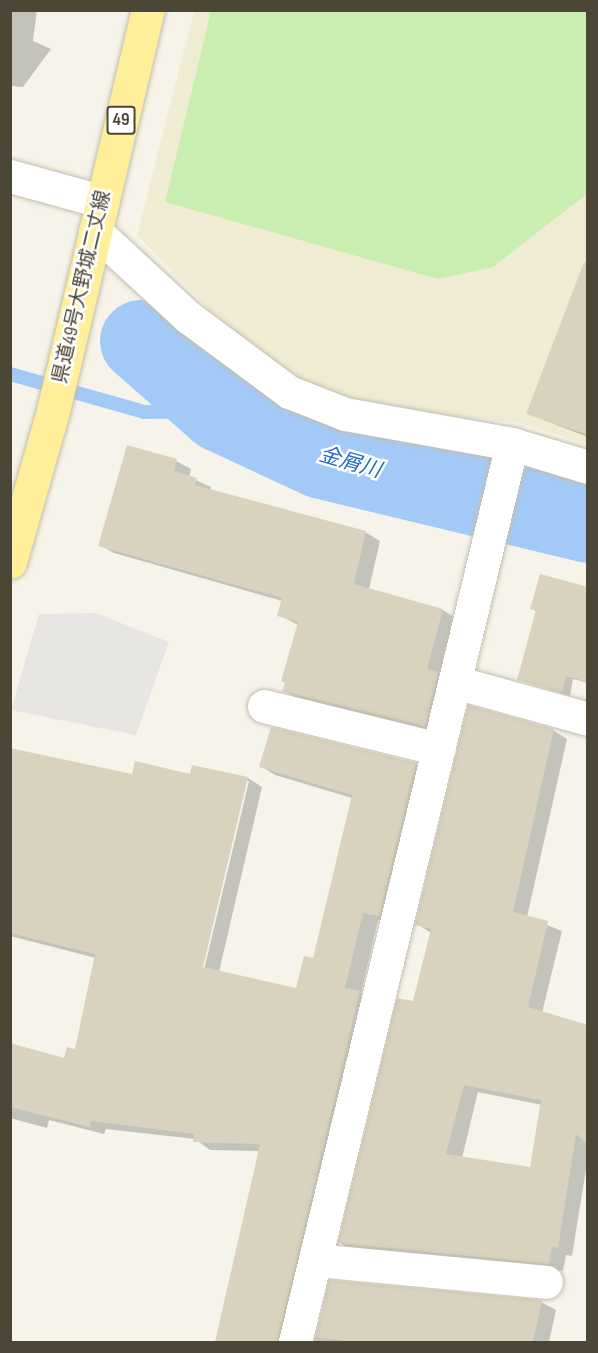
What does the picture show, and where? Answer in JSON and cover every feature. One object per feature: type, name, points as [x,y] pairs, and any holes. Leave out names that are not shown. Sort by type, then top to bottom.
[{"type":"main road","name":"県道49号大野城二丈線","points":[[10,562],[20,486],[53,411],[92,221],[148,10]]},
{"type":"street","points":[[10,176],[92,221],[188,317],[289,392],[345,414],[510,454],[588,467]]},
{"type":"street","points":[[295,1342],[510,454]]},
{"type":"street","points":[[455,682],[588,719]]},
{"type":"street","points":[[264,706],[439,749]]},
{"type":"street","points":[[315,1260],[546,1282]]},
{"type":"shaded area","points":[[194,11],[587,11],[587,444],[519,423],[368,405],[293,382],[246,348],[137,235]]},
{"type":"shaded area","points":[[96,613],[169,642],[136,735],[11,710],[39,614]]},
{"type":"green space","points":[[211,11],[587,11],[587,194],[493,267],[438,279],[165,202]]},
{"type":"building","points":[[584,262],[588,263],[588,435],[526,414]]},
{"type":"building","points":[[127,445],[177,459],[174,471],[197,478],[195,485],[366,531],[354,584],[443,609],[427,669],[438,672],[425,726],[282,691],[285,683],[281,681],[298,622],[277,616],[282,598],[98,546]]},
{"type":"building","points":[[540,574],[588,587],[588,682],[566,676],[562,692],[517,680],[536,610],[530,609]]},
{"type":"building","points":[[468,705],[554,729],[513,912],[548,921],[528,1007],[588,1025],[588,1145],[576,1134],[558,1248],[552,1247],[549,1264],[338,1243],[397,998],[413,1001],[431,929],[415,925]],"holes":[[[464,1085],[541,1100],[530,1167],[446,1154]]]},
{"type":"building","points":[[271,727],[416,763],[379,916],[363,913],[345,988],[360,991],[277,1342],[215,1342],[260,1144],[193,1142],[194,1134],[91,1121],[90,1127],[10,1107],[10,1043],[64,1058],[67,1047],[75,1049],[95,954],[10,933],[10,748],[132,774],[135,761],[190,774],[192,765],[248,777],[203,967],[296,988],[304,956],[313,958],[352,795],[259,767]]},
{"type":"building","points":[[329,1280],[542,1300],[533,1342],[352,1342],[316,1337]]},
{"type":"waterway","name":"金屑川","points":[[141,341],[221,411],[322,458],[588,522]]},
{"type":"waterway","points":[[10,374],[144,412],[221,411]]}]
